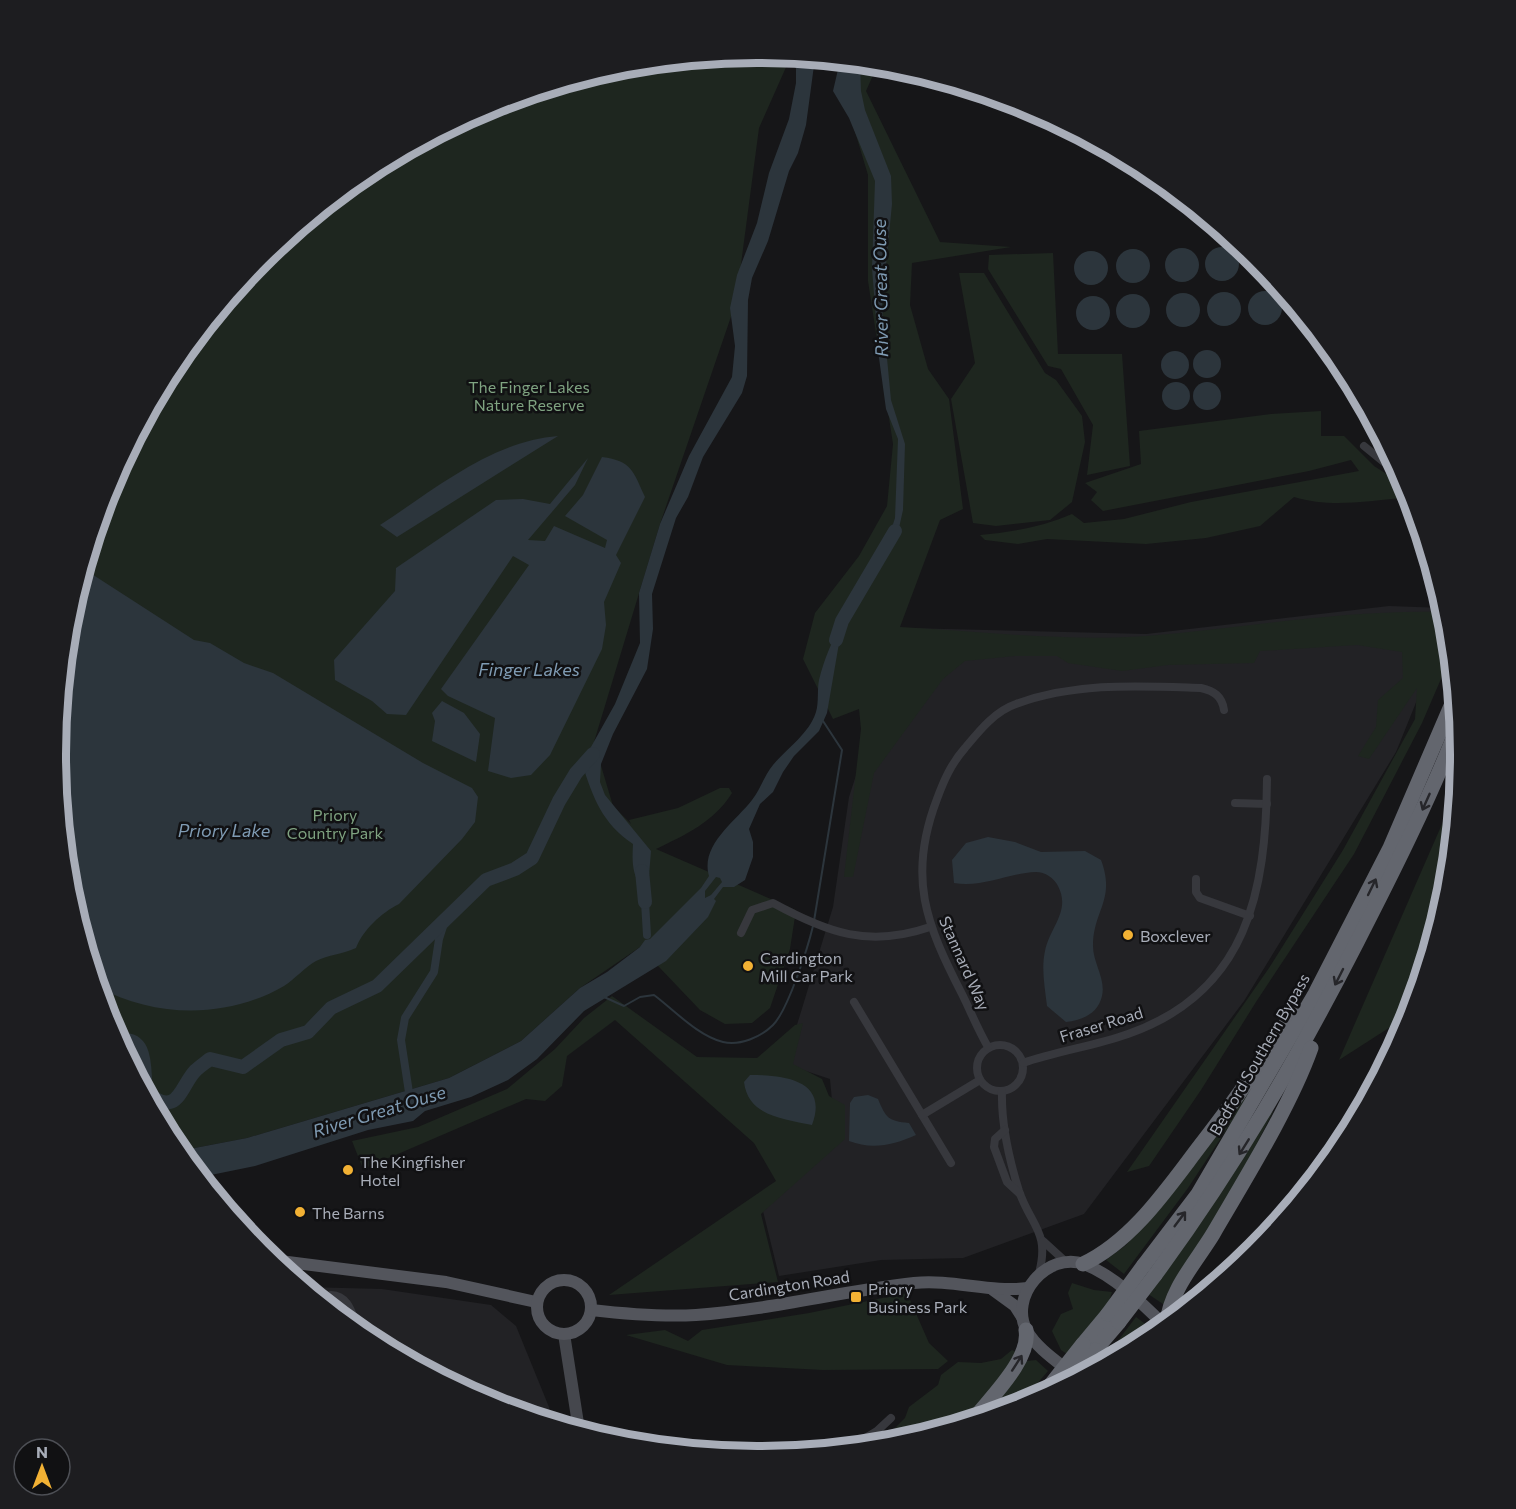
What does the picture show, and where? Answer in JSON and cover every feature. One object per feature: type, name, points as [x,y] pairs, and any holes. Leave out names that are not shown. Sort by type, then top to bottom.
[{"type":"highway","name":"Bedford Southern Bypass","points":[[1150,1270],[1198,1194],[1358,915],[1448,715]]},
{"type":"highway","name":"Bedford Southern Bypass","points":[[1059,1377],[1089,1347],[1150,1270],[1210,1200],[1263,1117],[1321,1013],[1403,853],[1450,748]]},
{"type":"highway","points":[[1083,1264],[1100,1256],[1153,1207],[1235,1100],[1291,1015],[1338,937],[1358,915]]},
{"type":"highway","points":[[1170,1309],[1174,1296],[1211,1236],[1281,1111],[1311,1050],[1321,1013]]},
{"type":"highway","points":[[983,1408],[1018,1363],[1026,1345],[1024,1324]]},
{"type":"highway","name":"Bedford Southern Bypass","points":[[1080,1366],[1089,1347]]},
{"type":"main road","points":[[289,1262],[446,1282],[536,1302]]},
{"type":"main road","points":[[1024,1324],[1023,1302],[1028,1288],[1039,1273],[1066,1262],[1083,1264],[1101,1273],[1158,1318]]},
{"type":"main road","points":[[565,1279],[578,1283],[586,1291],[591,1310],[582,1328],[564,1334],[554,1333],[544,1327],[537,1315],[536,1302],[542,1290],[552,1282],[565,1279]]},
{"type":"main road","name":"Cardington Road","points":[[591,1310],[655,1315],[696,1315],[916,1283],[969,1284],[992,1289],[1028,1288]]},
{"type":"main road","name":"Cardington Road","points":[[992,1289],[1010,1301],[1038,1346],[1069,1372]]},
{"type":"street","points":[[1364,446],[1384,463]]},
{"type":"street","name":"Stannard Way","points":[[988,1047],[940,952],[930,927],[922,882],[925,832],[943,780],[958,756],[995,716],[1015,704],[1094,686],[1201,688],[1211,690],[1219,697],[1224,710]]},
{"type":"street","name":"Fraser Road","points":[[1023,1063],[1129,1034],[1178,1009],[1209,983],[1227,959],[1250,916],[1264,855],[1267,779]]},
{"type":"street","points":[[1235,803],[1266,804]]},
{"type":"street","points":[[1196,879],[1196,892],[1200,898],[1250,916]]},
{"type":"street","points":[[741,933],[751,911],[764,904],[773,903],[829,930],[875,939],[896,937],[930,927]]},
{"type":"street","points":[[854,1002],[951,1163]]},
{"type":"street","points":[[1007,1045],[1015,1049],[1023,1063],[1021,1079],[1010,1089],[992,1090],[980,1080],[978,1061],[988,1047],[1007,1045]]},
{"type":"street","points":[[922,1115],[980,1080]]},
{"type":"street","points":[[1002,1091],[1005,1130],[1021,1195],[1043,1241],[1044,1255],[1039,1273]]},
{"type":"street","points":[[1005,1130],[995,1140],[994,1147],[1007,1182],[1021,1195]]},
{"type":"street","points":[[1043,1241],[1066,1262]]},
{"type":"street","points":[[331,1294],[342,1297],[352,1313]]},
{"type":"street","points":[[564,1334],[578,1422]]},
{"type":"street","points":[[867,1437],[891,1418]]},
{"type":"shaded area","name":"Priory Business Park","points":[[1389,606],[1433,608],[1440,643],[1396,752],[1244,1001],[1084,1214],[963,1258],[881,1260],[779,1276],[763,1211],[836,1144],[830,1079],[785,1064],[833,907],[849,797],[904,628],[1146,634]]},
{"type":"shaded area","points":[[318,1287],[382,1289],[491,1305],[516,1326],[550,1413],[493,1393],[452,1375],[374,1329]]},
{"type":"green space","name":"Priory Country Park","points":[[713,64],[788,64],[759,128],[736,302],[660,524],[594,742],[613,806],[631,824],[629,820],[678,808],[720,788],[729,788],[732,793],[708,820],[656,849],[796,910],[790,949],[770,1008],[752,1023],[725,1024],[700,1010],[640,947],[580,988],[521,1041],[449,1078],[247,1138],[190,1149],[159,1100],[119,1019],[103,977],[90,933],[72,845],[66,754],[72,664],[90,576],[103,532],[138,449],[183,370],[238,299],[302,235],[337,206],[412,156],[452,134],[493,116],[536,100],[623,76]]},
{"type":"green space","points":[[853,70],[874,73],[866,91],[940,242],[1011,247],[912,263],[910,305],[928,369],[949,399],[963,509],[940,520],[900,627],[1054,637],[1116,638],[1183,633],[1332,616],[1434,612],[1445,671],[1422,723],[1354,854],[1149,1166],[1127,1172],[1269,968],[1343,850],[1415,719],[1417,688],[1369,759],[1358,756],[1376,727],[1378,700],[1403,678],[1402,652],[1357,645],[1260,651],[1254,663],[1168,665],[1122,671],[1068,663],[1057,656],[1015,656],[965,661],[943,679],[874,773],[853,877],[844,877],[861,729],[859,709],[833,719],[803,659],[815,613],[859,556],[887,506],[893,444],[868,281],[868,175],[844,95]]},
{"type":"green space","points":[[1053,253],[1058,354],[1122,354],[1130,466],[1087,475],[1093,425],[1061,369],[1048,366],[988,269],[989,255]]},
{"type":"green space","points":[[959,273],[984,273],[1045,373],[1056,380],[1082,416],[1085,442],[1072,502],[1050,520],[996,526],[973,523],[951,399],[975,363]]},
{"type":"green space","points":[[1321,411],[1321,436],[1344,436],[1374,466],[1391,477],[1400,498],[1334,503],[1294,497],[1260,526],[1206,538],[1146,544],[1047,539],[1018,544],[985,540],[980,535],[1027,528],[1072,514],[1084,523],[1124,519],[1191,502],[1359,471],[1351,460],[1309,471],[1103,511],[1091,500],[1097,492],[1085,483],[1141,464],[1139,431],[1271,414]]},
{"type":"green space","points":[[1447,813],[1444,845],[1426,933],[1397,1019],[1395,1024],[1339,1060]]},
{"type":"green space","points":[[612,996],[697,1057],[757,1058],[795,1025],[803,1023],[793,1064],[822,1079],[829,1096],[845,1105],[845,1139],[761,1214],[778,1282],[609,1295],[776,1181],[754,1143],[615,1020],[567,1056],[562,1086],[545,1101],[526,1099],[363,1169],[352,1141],[418,1127],[507,1089],[555,1049],[584,1018]]},
{"type":"green space","points":[[1279,1050],[1188,1188],[1124,1274],[1106,1260],[1126,1245],[1158,1208]]},
{"type":"green space","points":[[1269,1110],[1273,1112],[1224,1207],[1168,1303],[1163,1304],[1148,1294]]},
{"type":"green space","points":[[1072,1283],[1094,1290],[1112,1292],[1108,1304],[1067,1354],[1061,1350],[1052,1331],[1061,1314],[1073,1309],[1068,1293]]},
{"type":"green space","points":[[907,1293],[929,1343],[948,1361],[938,1369],[823,1370],[727,1365],[626,1335],[665,1330],[688,1341],[702,1330],[809,1313]]},
{"type":"green space","points":[[1136,1317],[1147,1325],[1142,1329],[1113,1347]]},
{"type":"green space","points":[[1012,1350],[1017,1352],[1012,1365],[977,1410],[889,1434],[905,1418],[909,1407],[938,1385],[941,1375],[958,1362],[981,1363],[1001,1359]]},
{"type":"green space","points":[[1036,1360],[1048,1371],[1033,1389],[995,1404],[1027,1361]]},
{"type":"water","points":[[796,64],[814,65],[806,125],[798,153],[789,171],[768,241],[752,278],[748,300],[747,376],[742,393],[703,457],[688,497],[676,518],[652,594],[653,629],[647,669],[613,734],[601,764],[600,782],[605,795],[651,851],[648,888],[642,888],[633,868],[633,844],[622,836],[600,809],[582,763],[615,704],[640,643],[639,593],[660,524],[689,456],[732,377],[735,346],[730,308],[737,275],[757,223],[769,173],[789,119],[796,83]]},
{"type":"water","points":[[838,68],[860,71],[865,110],[891,176],[892,204],[882,306],[891,400],[905,444],[903,510],[897,537],[869,576],[886,546],[895,518],[898,439],[886,409],[879,358],[872,268],[875,181],[849,118],[833,91]]},
{"type":"water","points":[[1182,248],[1194,253],[1199,265],[1194,277],[1182,282],[1170,277],[1165,265],[1170,253]]},
{"type":"water","points":[[1216,248],[1228,248],[1238,258],[1238,270],[1228,280],[1216,280],[1206,270],[1206,258]]},
{"type":"water","points":[[1133,249],[1145,254],[1150,266],[1145,278],[1133,283],[1121,278],[1116,266],[1121,254]]},
{"type":"water","points":[[1091,251],[1103,256],[1108,268],[1103,280],[1091,285],[1079,280],[1074,268],[1079,256]]},
{"type":"water","points":[[1224,292],[1236,297],[1241,309],[1236,321],[1224,326],[1212,321],[1207,309],[1212,297]]},
{"type":"water","points":[[1259,292],[1271,292],[1281,303],[1281,314],[1271,324],[1259,324],[1249,314],[1249,302]]},
{"type":"water","points":[[1183,293],[1195,298],[1200,310],[1195,322],[1183,327],[1171,322],[1166,310],[1171,298]]},
{"type":"water","points":[[1133,294],[1145,299],[1150,311],[1145,323],[1133,328],[1121,323],[1116,311],[1121,299]]},
{"type":"water","points":[[1093,296],[1105,301],[1110,313],[1105,325],[1093,330],[1081,325],[1076,313],[1081,301]]},
{"type":"water","points":[[1207,350],[1217,354],[1221,364],[1217,374],[1207,378],[1197,374],[1193,364],[1197,354]]},
{"type":"water","points":[[1175,351],[1185,355],[1189,365],[1185,375],[1175,379],[1165,375],[1161,365],[1165,355]]},
{"type":"water","points":[[1176,382],[1186,386],[1190,396],[1186,406],[1176,410],[1166,406],[1162,396],[1166,386]]},
{"type":"water","points":[[1207,382],[1217,386],[1221,396],[1217,406],[1207,410],[1197,406],[1193,396],[1197,386]]},
{"type":"water","points":[[558,436],[397,537],[380,525],[464,469],[487,457],[510,447]]},
{"type":"water","name":"Finger Lakes","points":[[602,457],[620,461],[626,465],[634,474],[645,497],[616,555],[621,563],[604,602],[606,625],[602,649],[550,755],[531,775],[511,778],[488,771],[495,718],[448,696],[441,689],[529,565],[513,556],[406,715],[387,714],[372,701],[335,680],[334,660],[395,591],[396,568],[496,500],[523,499],[550,504],[588,458],[575,485],[528,540],[545,541],[554,526],[605,548],[607,540],[565,516],[583,495]]},
{"type":"water","name":"Priory Lake","points":[[91,573],[194,640],[210,643],[244,663],[273,673],[423,763],[472,788],[478,797],[475,822],[462,839],[399,904],[373,923],[356,948],[316,961],[284,986],[262,997],[215,1009],[191,1011],[167,1009],[143,1005],[109,992],[90,933],[72,845],[68,800],[66,754],[72,664]]},
{"type":"water","points":[[843,620],[827,713],[819,731],[794,756],[773,792],[760,804],[749,829],[753,842],[753,857],[745,880],[734,887],[723,887],[714,899],[716,901],[708,917],[666,961],[584,1011],[537,1059],[508,1080],[471,1097],[425,1111],[413,1121],[368,1130],[255,1166],[209,1175],[190,1149],[247,1138],[449,1078],[521,1041],[580,988],[607,972],[640,947],[645,940],[650,939],[701,888],[709,876],[708,865],[714,844],[752,800],[773,765],[813,720],[819,680],[829,649]],"holes":[[[716,877],[722,882],[711,895],[705,898],[705,891]]]},
{"type":"water","name":"Finger Lakes","points":[[442,701],[464,713],[480,734],[476,762],[432,741],[435,721],[432,713]]},
{"type":"water","points":[[988,837],[1015,842],[1041,852],[1085,851],[1101,860],[1106,885],[1096,923],[1093,946],[1103,990],[1097,1007],[1088,1015],[1066,1022],[1047,1006],[1043,965],[1045,951],[1062,903],[1058,886],[1054,880],[1046,874],[1036,872],[975,884],[954,883],[952,860],[966,843]]},
{"type":"water","points":[[750,1075],[789,1079],[809,1089],[814,1098],[816,1110],[812,1125],[779,1118],[760,1109],[747,1093],[744,1082]]},
{"type":"water","points":[[868,1095],[878,1099],[883,1110],[892,1120],[909,1123],[916,1135],[875,1146],[849,1141],[850,1103],[854,1097]]},
{"type":"waterway","name":"River Great Ouse","points":[[836,640],[842,621],[895,531]]},
{"type":"waterway","points":[[814,921],[842,750],[823,721]]},
{"type":"waterway","points":[[159,1101],[172,1101],[177,1098],[195,1071],[210,1059],[243,1067],[281,1040],[308,1032],[331,1008],[377,986],[486,880],[515,869],[532,858],[559,801],[576,773],[593,754]]},
{"type":"waterway","points":[[642,871],[645,902]]},
{"type":"waterway","points":[[645,902],[647,935]]},
{"type":"waterway","points":[[410,1099],[401,1040],[405,1018],[434,972],[439,939],[446,917]]},
{"type":"waterway","points":[[604,997],[624,1006],[640,997],[654,995],[695,1028],[714,1039],[736,1043],[756,1037],[773,1025],[785,1006],[797,978],[813,926]]},
{"type":"waterway","points":[[129,1040],[140,1049],[145,1073]]},
{"type":"place","name":"Boxclever","points":[[1128,935]]},
{"type":"place","name":"Cardington Mill Car Park","points":[[748,966]]},
{"type":"place","name":"The Kingfisher Hotel","points":[[348,1170]]},
{"type":"place","name":"The Barns","points":[[300,1212]]},
{"type":"place","name":"Priory Business Park","points":[[856,1297]]},
{"type":"park label","name":"The Finger Lakes Nature Reserve","points":[[529,395]]}]
